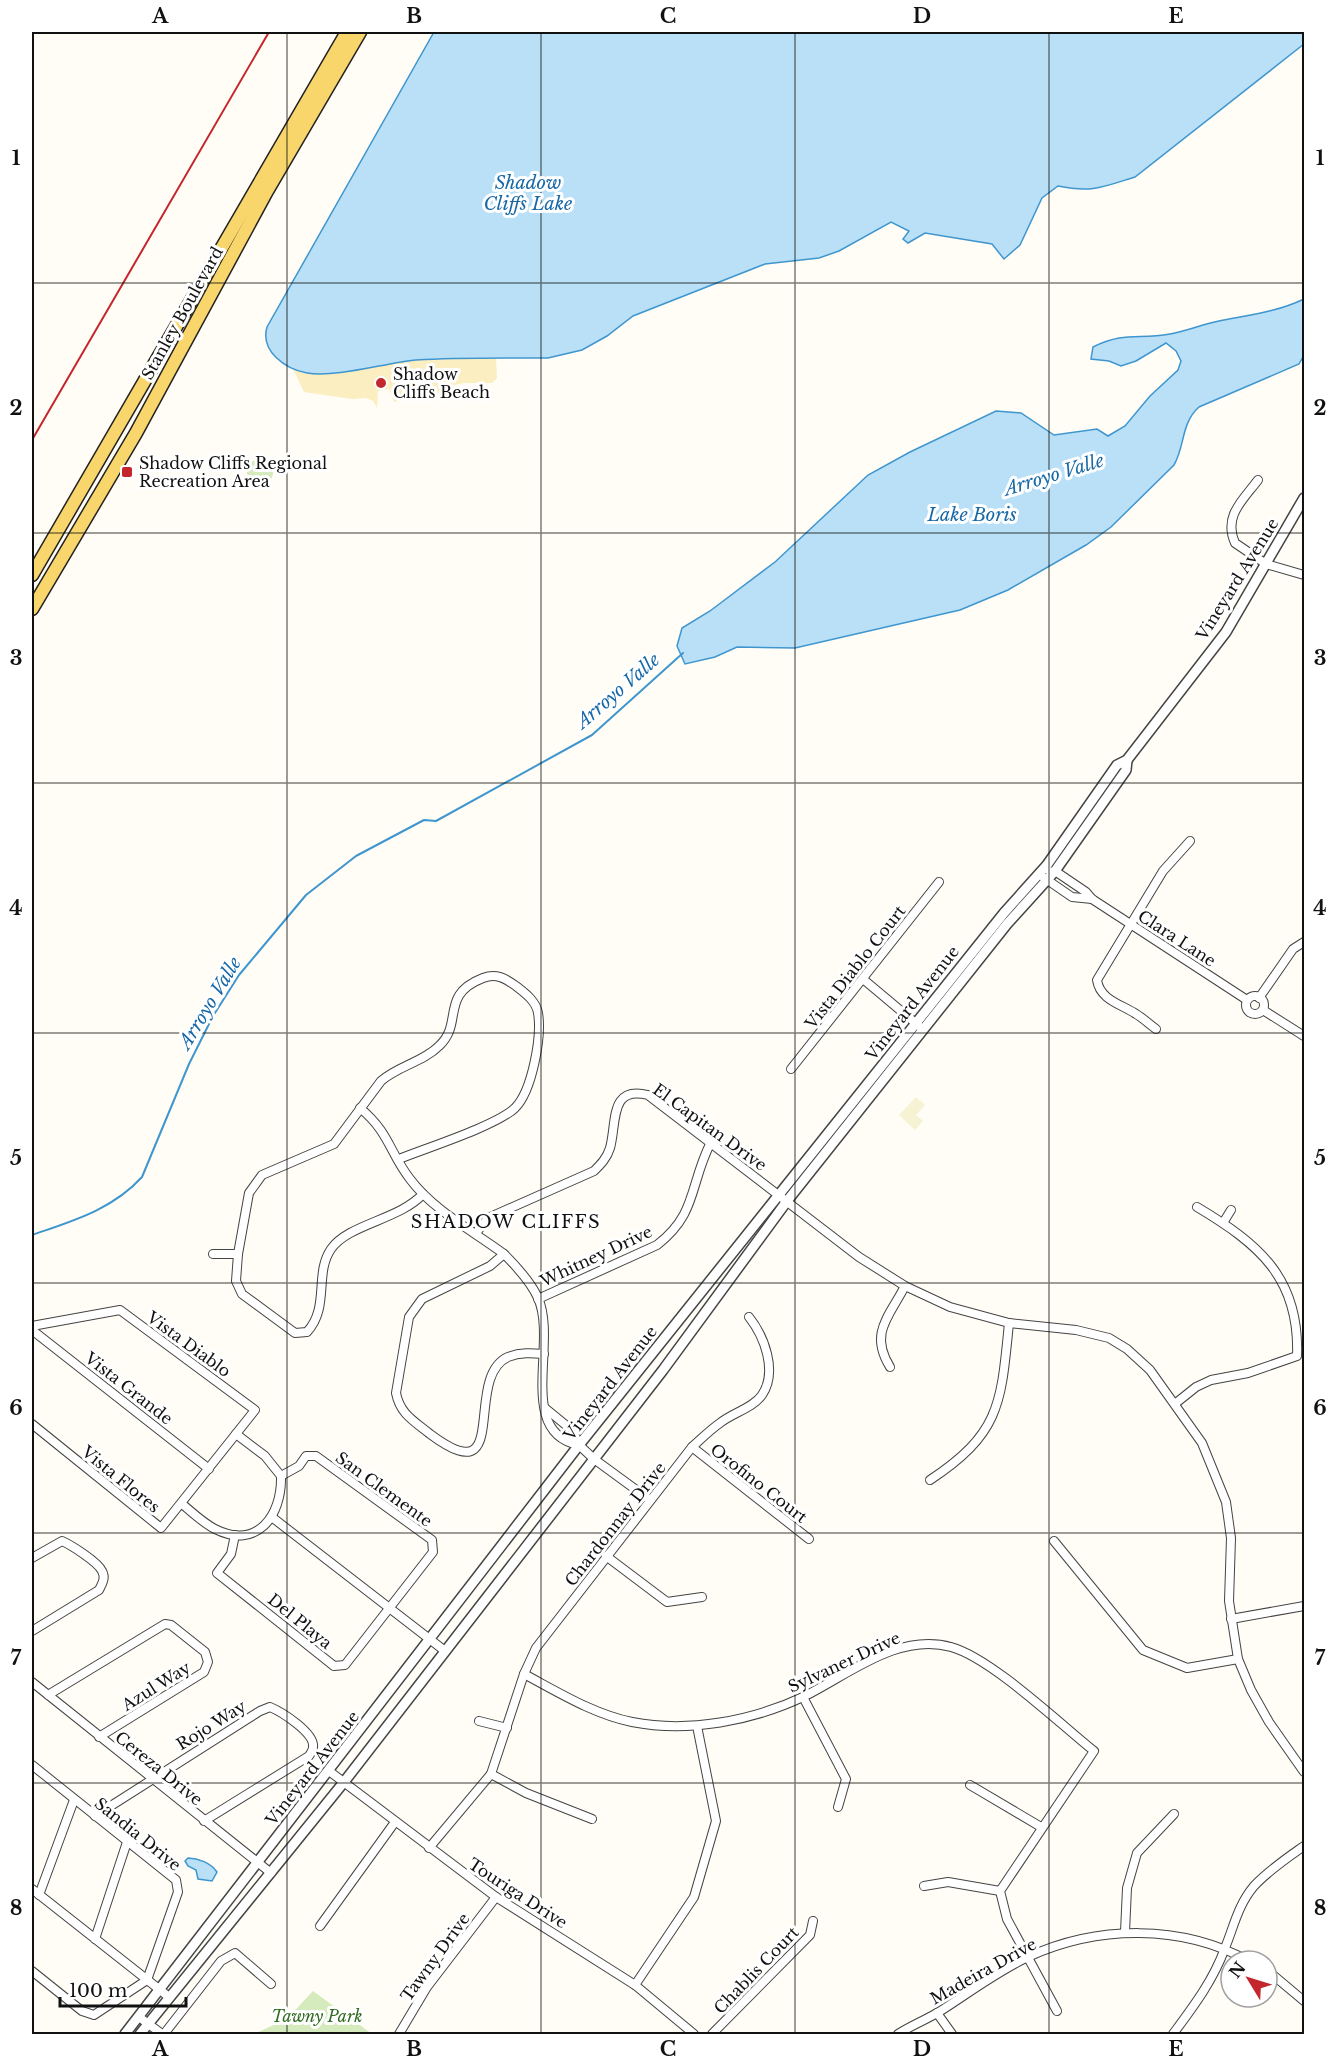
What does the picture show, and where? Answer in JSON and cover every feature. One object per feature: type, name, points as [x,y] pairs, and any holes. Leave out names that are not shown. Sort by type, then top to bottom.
[{"type":"main road","name":"Stanley Boulevard","points":[[32,575],[347,32]]},
{"type":"main road","name":"Stanley Boulevard","points":[[32,609],[136,433],[267,191],[360,32]]},
{"type":"main road","points":[[54,537],[68,545]]},
{"type":"street","points":[[1258,480],[1233,512],[1230,523],[1235,543],[1266,564],[1305,575]]},
{"type":"street","name":"Vineyard Avenue","points":[[140,2034],[344,1782],[663,1370],[788,1201],[1043,878],[1117,765],[1127,760],[1226,632],[1305,498]]},
{"type":"street","name":"Vineyard Avenue","points":[[125,2034],[579,1445],[915,1023],[1004,912],[1043,878],[1055,871],[1126,770],[1127,760]]},
{"type":"street","points":[[1156,1029],[1137,1014],[1105,996],[1098,987],[1100,971],[1163,871],[1190,841]]},
{"type":"street","name":"Clara Lane","points":[[1055,871],[1086,892],[1092,899],[1248,1000]]},
{"type":"street","name":"Clara Lane","points":[[1043,878],[1072,897],[1092,899]]},
{"type":"street","name":"Vista Diablo Court","points":[[791,1069],[939,882]]},
{"type":"street","points":[[1260,998],[1293,950],[1305,942]]},
{"type":"street","points":[[399,1159],[504,1117],[524,1096],[533,1065],[538,1020],[532,1001],[506,978],[494,975],[482,978],[460,991],[455,1000],[449,1033],[439,1047],[389,1073],[334,1144],[262,1175],[249,1192],[237,1254],[236,1281],[242,1294],[295,1333],[307,1332],[317,1320],[326,1262],[332,1249],[343,1237],[396,1215],[423,1194]]},
{"type":"street","points":[[862,979],[924,1029]]},
{"type":"street","points":[[1253,996],[1260,998],[1263,1002],[1263,1010],[1257,1014],[1251,1013],[1246,1008],[1248,1000],[1253,996]]},
{"type":"street","points":[[1263,1010],[1305,1036]]},
{"type":"street","name":"El Capitan Drive","points":[[476,1233],[488,1218],[594,1171],[605,1160],[618,1102],[627,1094],[637,1092],[648,1095],[859,1257],[905,1286],[950,1306],[1009,1323],[1076,1330],[1109,1338],[1127,1348],[1150,1370],[1176,1403],[1202,1443],[1226,1502],[1231,1538],[1228,1601],[1238,1659],[1251,1690],[1269,1722],[1305,1772]]},
{"type":"street","points":[[360,1108],[385,1133],[409,1178],[423,1194],[504,1254],[538,1299],[544,1326],[545,1420],[552,1431],[564,1442],[579,1445]]},
{"type":"street","name":"Whitney Drive","points":[[538,1299],[657,1245],[672,1233],[687,1212],[699,1167],[711,1142]]},
{"type":"street","points":[[1176,1403],[1196,1387],[1211,1380],[1248,1372],[1297,1356],[1295,1310],[1271,1264],[1250,1243],[1223,1223],[1197,1208]]},
{"type":"street","points":[[1223,1223],[1232,1210]]},
{"type":"street","points":[[213,1254],[237,1254]]},
{"type":"street","points":[[504,1254],[490,1266],[422,1299],[414,1308],[409,1317],[396,1393],[398,1401],[403,1413],[451,1449],[460,1453],[471,1452],[479,1443],[488,1384],[495,1369],[506,1358],[523,1353],[544,1354]]},
{"type":"street","points":[[890,1366],[880,1351],[879,1335],[905,1286]]},
{"type":"street","name":"Vista Diablo","points":[[32,1328],[120,1310],[255,1410],[210,1468]]},
{"type":"street","name":"Chardonnay Drive","points":[[491,1774],[524,1674],[536,1648],[692,1447],[721,1422],[762,1395],[769,1375],[767,1355],[760,1332],[749,1317]]},
{"type":"street","points":[[930,1480],[951,1466],[987,1430],[998,1405],[1009,1323]]},
{"type":"street","name":"Vista Grande","points":[[32,1328],[210,1468]]},
{"type":"street","points":[[545,1408],[573,1431],[579,1445],[594,1459],[650,1500]]},
{"type":"street","name":"Vista Flores","points":[[32,1425],[161,1528],[210,1468]]},
{"type":"street","points":[[182,1504],[214,1529],[235,1536],[265,1526],[273,1518],[280,1501],[281,1476],[265,1456],[236,1434]]},
{"type":"street","name":"Orofino Court","points":[[692,1447],[809,1539]]},
{"type":"street","name":"San Clemente","points":[[281,1476],[298,1466],[306,1456],[316,1456],[432,1540],[433,1552],[389,1609]]},
{"type":"street","points":[[273,1518],[445,1651]]},
{"type":"street","name":"Del Playa","points":[[235,1536],[231,1554],[217,1573],[334,1666],[345,1665],[389,1609]]},
{"type":"street","points":[[32,1558],[62,1541],[70,1544],[102,1570],[104,1580],[99,1590],[32,1631]]},
{"type":"street","points":[[1054,1541],[1143,1650],[1187,1668],[1238,1659]]},
{"type":"street","points":[[606,1556],[667,1602],[702,1597]]},
{"type":"street","points":[[1232,1619],[1305,1606]]},
{"type":"street","name":"Azul Way","points":[[48,1695],[165,1624],[171,1625],[205,1652],[208,1662],[204,1672],[99,1737]]},
{"type":"street","name":"Sylvaner Drive","points":[[524,1674],[590,1708],[632,1722],[697,1726],[758,1714],[802,1697],[900,1647],[924,1643],[951,1647],[977,1657],[1094,1751],[1000,1891]]},
{"type":"street","name":"Cereza Drive","points":[[32,1682],[271,1873]]},
{"type":"street","points":[[802,1697],[846,1779],[838,1807]]},
{"type":"street","name":"Rojo Way","points":[[95,1816],[260,1711],[270,1707],[311,1736],[314,1746],[309,1756],[204,1821]]},
{"type":"street","points":[[479,1721],[507,1728]]},
{"type":"street","points":[[635,1985],[694,1897],[716,1821],[697,1726]]},
{"type":"street","name":"Sandia Drive","points":[[32,1765],[176,1880],[178,1892],[147,1980]]},
{"type":"street","name":"Touriga Drive","points":[[329,1771],[496,1897],[635,1985],[694,2034]]},
{"type":"street","points":[[429,1848],[491,1774],[526,1793],[592,1819]]},
{"type":"street","points":[[970,1785],[1041,1827]]},
{"type":"street","points":[[39,1894],[74,1800]]},
{"type":"street","points":[[1125,1932],[1127,1888],[1137,1853],[1174,1814]]},
{"type":"street","points":[[320,1926],[395,1822]]},
{"type":"street","points":[[94,1939],[127,1842]]},
{"type":"street","points":[[1173,2034],[1198,2003],[1225,1948],[1233,1921],[1253,1887],[1273,1867],[1305,1846]]},
{"type":"street","points":[[924,1886],[948,1882],[1000,1891],[1007,1919],[1057,2011]]},
{"type":"street","points":[[32,1889],[169,1997]]},
{"type":"street","name":"Tawny Drive","points":[[399,2034],[427,1987],[496,1897]]},
{"type":"street","name":"Chablis Court","points":[[712,2034],[810,1935],[813,1921]]},
{"type":"street","name":"Madeira Drive","points":[[898,2034],[1028,1958],[1074,1941],[1125,1932],[1170,1935],[1225,1948]]},
{"type":"street","points":[[139,2017],[163,2034],[221,1961],[235,1953],[271,1984]]},
{"type":"street","points":[[32,1971],[82,2011],[94,2014],[147,1980]]},
{"type":"street","points":[[1279,1980],[1305,2001]]},
{"type":"street","points":[[937,2013],[952,2034]]},
{"type":"shaded area","points":[[916,1097],[925,1105],[916,1115],[923,1121],[915,1130],[899,1115]]},
{"type":"green space","points":[[260,459],[269,463],[273,472],[269,481],[260,485],[251,481],[247,472],[251,463]]},
{"type":"green space","name":"Tawny Park","points":[[313,1991],[372,2034],[254,2034],[287,2019]]},
{"type":"sand","name":"Shadow Cliffs Beach","points":[[496,358],[497,378],[492,383],[464,383],[450,386],[427,399],[423,392],[394,402],[389,389],[378,391],[377,408],[373,401],[366,398],[352,399],[304,392],[292,367],[317,373],[415,360]]},
{"type":"water","name":"Shadow Cliffs Lake","points":[[434,32],[1304,32],[1304,44],[1135,177],[1089,189],[1058,186],[1042,198],[1020,245],[1004,259],[992,244],[925,233],[908,243],[903,239],[909,231],[891,222],[839,251],[819,258],[765,264],[633,316],[607,336],[582,350],[548,358],[416,360],[332,374],[307,373],[290,368],[276,358],[267,344],[267,327]]},
{"type":"water","name":"Lake Boris","points":[[1304,299],[1304,355],[1299,364],[1199,407],[1189,420],[1174,465],[1111,527],[1086,545],[1008,590],[960,610],[795,648],[737,647],[715,657],[685,664],[677,646],[682,628],[710,611],[775,562],[868,475],[996,411],[1021,413],[1054,435],[1097,429],[1108,436],[1125,426],[1150,396],[1178,370],[1181,361],[1176,351],[1166,343],[1136,361],[1121,366],[1109,361],[1091,359],[1093,347],[1123,337],[1176,333],[1213,322],[1273,310]]},
{"type":"water","points":[[188,1858],[211,1866],[217,1872],[212,1881],[198,1879],[196,1870],[188,1866],[185,1861]]},
{"type":"waterway","name":"Arroyo Valle","points":[[32,1235],[105,1206],[142,1177],[189,1064],[213,1016],[239,975],[306,895],[356,856],[424,820],[436,821],[592,735],[683,653]]},
{"type":"railway","points":[[32,440],[269,32]]},
{"type":"place","name":"Shadow Cliffs Beach","points":[[381,383]]},
{"type":"place","name":"Shadow Cliffs Regional Recreation Area","points":[[127,472]]},
{"type":"district","name":"SHADOW CLIFFS","points":[[506,1222]]}]
